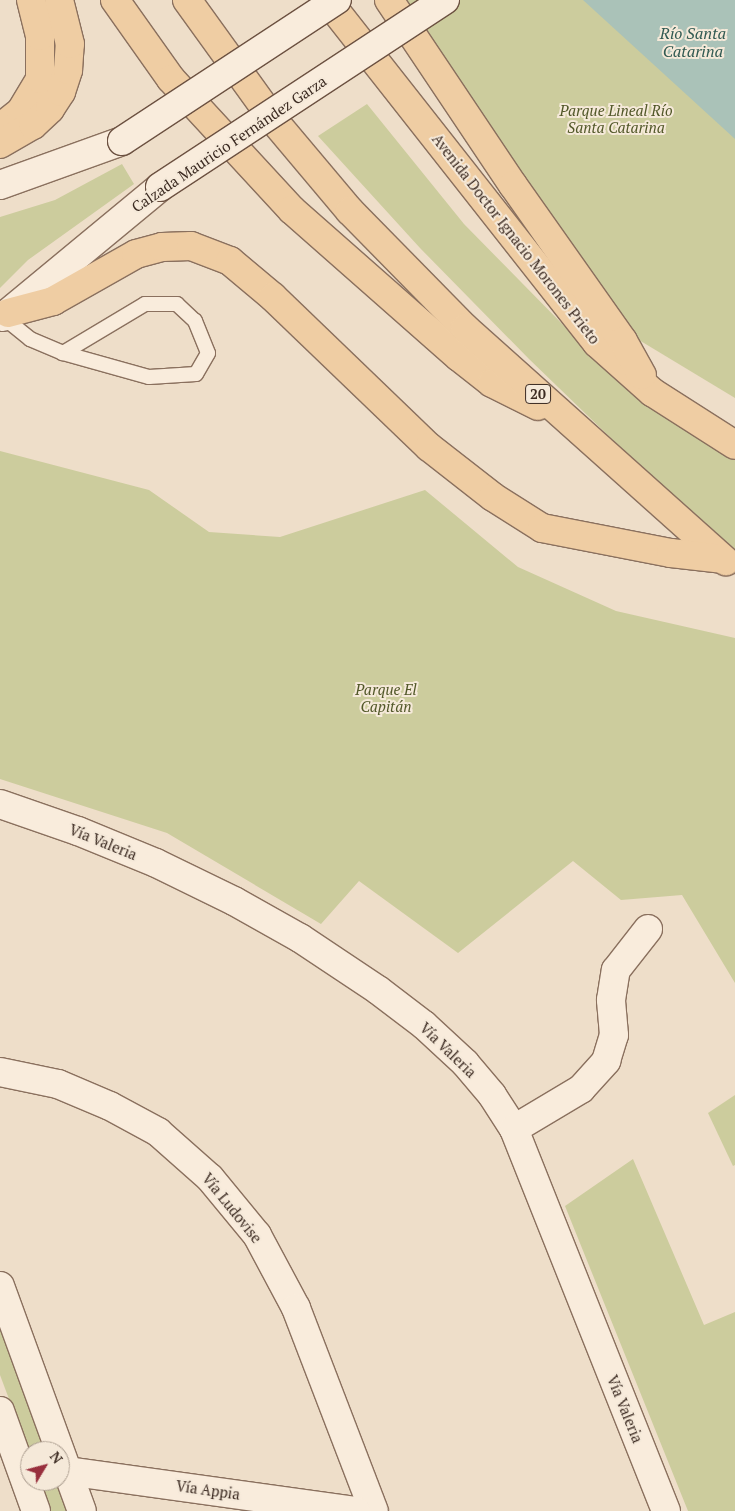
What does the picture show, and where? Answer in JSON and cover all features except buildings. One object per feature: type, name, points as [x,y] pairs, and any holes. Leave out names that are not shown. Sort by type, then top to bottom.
[{"type":"main road","points":[[0,128],[21,111],[40,79],[40,36],[31,0]]},
{"type":"main road","points":[[0,144],[33,125],[50,110],[68,70],[70,44],[60,0]]},
{"type":"main road","points":[[115,0],[130,23],[206,120],[292,210],[369,280],[492,383],[520,399],[562,415]]},
{"type":"main road","name":"20","points":[[187,0],[275,122],[350,211],[464,328],[729,562]]},
{"type":"main road","name":"Avenida Doctor Ignacio Morones Prieto","points":[[328,0],[597,343],[652,392],[735,445]]},
{"type":"main road","points":[[389,0],[513,185],[623,341],[652,392]]},
{"type":"main road","points":[[4,316],[53,301],[136,254],[162,247],[191,246],[230,261],[273,297],[429,447],[493,497],[542,528],[671,553],[729,562]]},
{"type":"street","points":[[0,185],[122,141],[337,0]]},
{"type":"street","name":"Calzada Mauricio Fernández Garza","points":[[4,316],[160,187],[445,0]]},
{"type":"street","name":"Vía Valeria","points":[[0,804],[78,831],[156,863],[300,938],[424,1025],[470,1070],[492,1095],[514,1129],[666,1511]]},
{"type":"street","points":[[514,1129],[581,1089],[606,1061],[614,1035],[611,1000],[616,970],[648,929]]},
{"type":"street","name":"Vía Ludovise","points":[[0,1072],[58,1084],[110,1106],[158,1132],[210,1178],[257,1235],[296,1308],[374,1511]]},
{"type":"street","points":[[0,1286],[54,1441]]},
{"type":"street","points":[[0,1411],[20,1456]]},
{"type":"street","name":"Vía Appia","points":[[70,1472],[356,1511]]},
{"type":"street","points":[[70,1484],[82,1511]]},
{"type":"street","points":[[31,1491],[36,1511]]},
{"type":"lane","points":[[4,316],[30,339],[63,353],[149,376],[196,374],[208,353],[195,321],[177,304],[145,304],[63,353]]},
{"type":"green space","name":"Parque Lineal Río Santa Catarina","points":[[378,0],[735,0],[735,398],[634,337]]},
{"type":"green space","points":[[367,104],[464,224],[574,336],[645,398],[710,447],[735,460],[735,549],[676,501],[529,359],[420,248],[318,136]]},
{"type":"green space","points":[[122,164],[134,184],[28,260],[0,288],[0,217],[55,200]]},
{"type":"green space","name":"Parque El Capitán","points":[[0,451],[149,490],[209,532],[280,537],[425,490],[518,567],[616,611],[735,638],[735,983],[682,895],[621,900],[573,861],[458,953],[359,881],[321,924],[167,833],[0,779]]},
{"type":"green space","points":[[735,1095],[735,1165],[733,1166],[708,1113]]},
{"type":"green space","points":[[633,1159],[704,1325],[735,1312],[735,1511],[688,1511],[565,1206]]},
{"type":"green space","points":[[0,1317],[48,1441],[25,1441],[0,1375]]},
{"type":"green space","points":[[40,1491],[64,1491],[72,1511],[47,1511]]},
{"type":"water","name":"Río Santa Catarina","points":[[583,0],[735,0],[735,139]]}]
